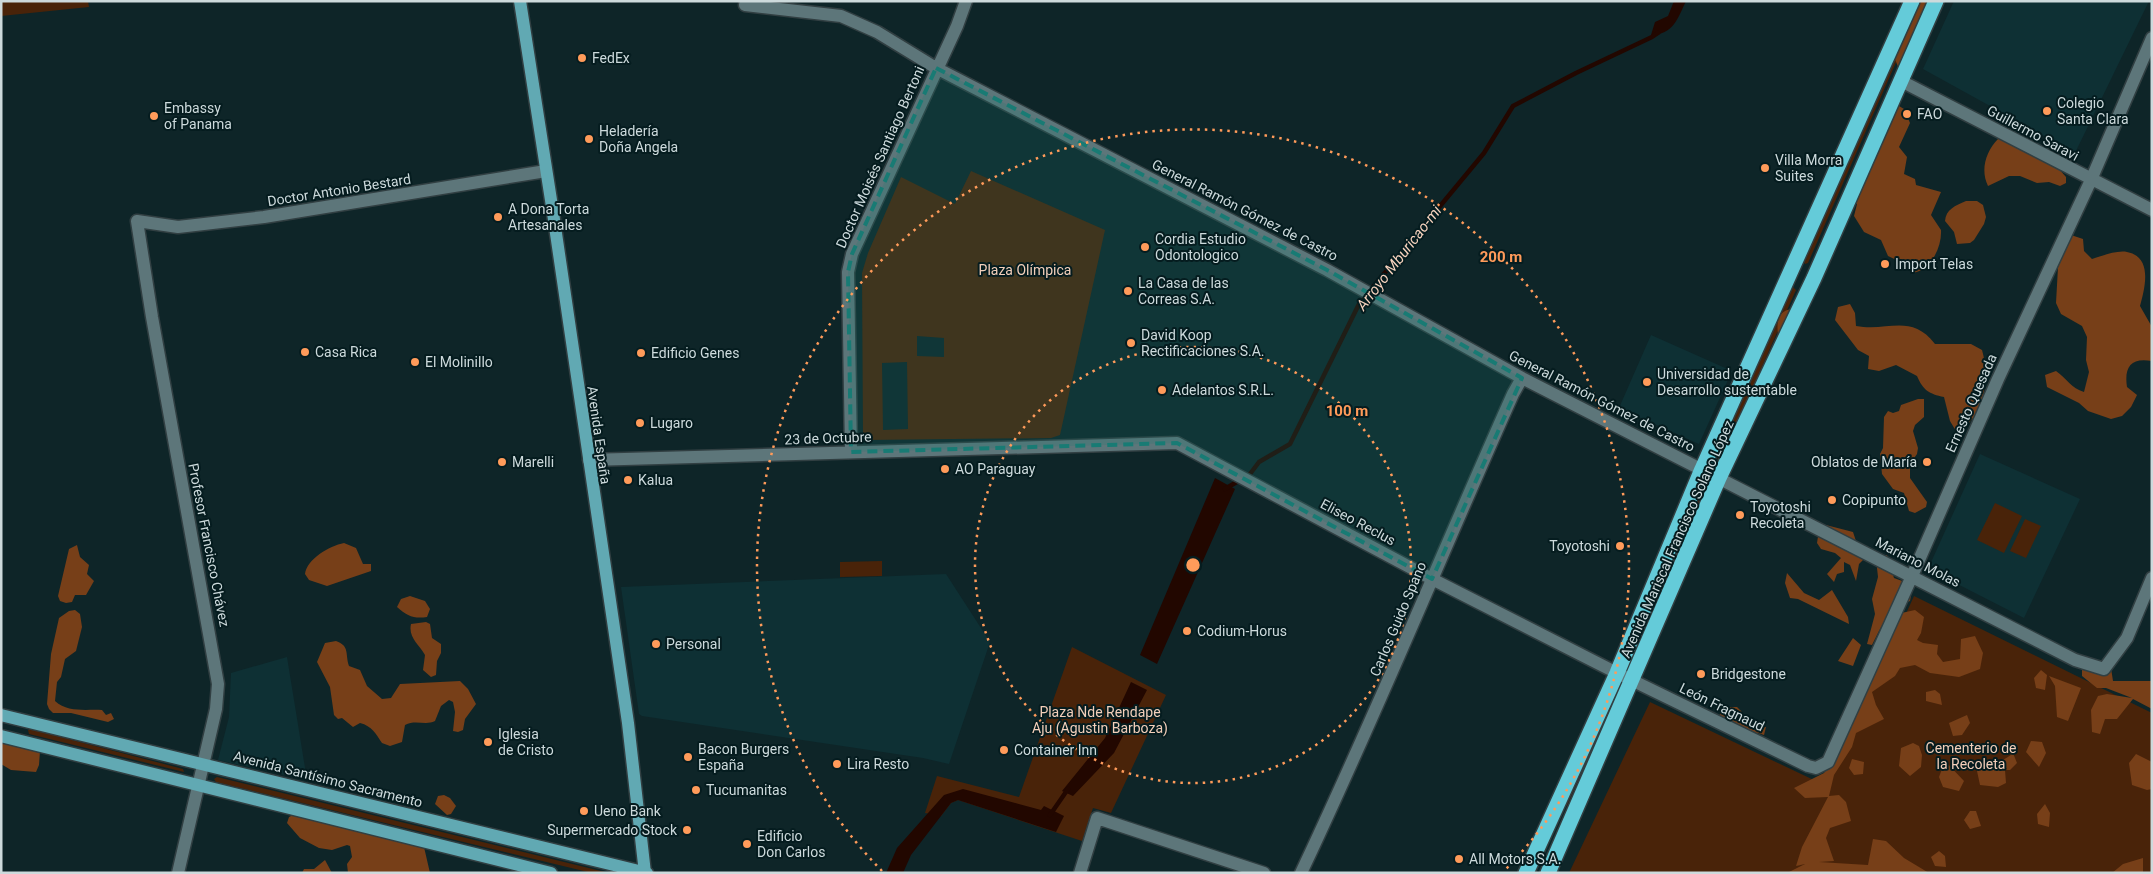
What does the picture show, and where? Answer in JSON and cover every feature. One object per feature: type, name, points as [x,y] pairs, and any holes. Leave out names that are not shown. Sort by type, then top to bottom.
[{"type":"highway","name":"Avenida Mariscal Francisco Solano López","points":[[1548,873],[1624,676],[1912,1]]},
{"type":"highway","name":"Avenida Mariscal Francisco Solano López","points":[[1711,474],[1814,278],[1936,1]]},
{"type":"highway","name":"Avenida Mariscal Francisco Solano López","points":[[1526,873],[1624,676]]},
{"type":"main road","name":"Avenida España","points":[[520,1],[628,722],[645,873]]},
{"type":"main road","name":"Doctor Moisés Santiago Bertoni","points":[[851,452],[848,272],[852,254],[872,214],[936,68],[957,26],[966,1]]},
{"type":"main road","name":"General Ramón Gómez de Castro","points":[[746,3],[841,16],[877,32],[936,68],[1318,265],[1522,378],[1711,474]]},
{"type":"main road","name":"Ernesto Quesada","points":[[1808,766],[1816,768],[1828,762],[1998,379],[2091,180],[2152,38]]},
{"type":"main road","name":"Guillermo Saravi","points":[[1901,81],[2152,210]]},
{"type":"main road","name":"Doctor Antonio Bestard","points":[[137,221],[178,227],[264,217],[546,171]]},
{"type":"main road","name":"Profesor Francisco Chávez","points":[[137,221],[152,317],[218,684],[216,709],[178,873]]},
{"type":"main road","name":"Carlos Guido Spano","points":[[1301,873],[1347,776],[1513,394],[1522,378]]},
{"type":"main road","name":"Eliseo Reclus","points":[[1067,448],[1177,443],[1432,579],[1624,676]]},
{"type":"main road","name":"23 de Octubre","points":[[589,460],[1067,448]]},
{"type":"main road","name":"Mariano Molas","points":[[1711,474],[2075,660],[2104,669],[2127,638],[2152,578]]},
{"type":"main road","name":"León Fragnaud","points":[[1624,676],[1808,766]]},
{"type":"main road","name":"Avenida Santísimo Sacramento","points":[[1,715],[645,873]]},
{"type":"main road","points":[[1,736],[552,873]]},
{"type":"main road","points":[[1080,873],[1097,818],[1264,873]]},
{"type":"highlighted area","points":[[936,68],[1327,270],[1522,378],[1432,579],[1177,443],[851,452],[848,272],[852,254]]},
{"type":"shaded area","points":[[1674,1],[1686,1],[1674,24],[1665,32],[1651,35],[1655,22],[1668,16]]},
{"type":"shaded area","points":[[1919,1],[1937,1],[1899,69],[1894,57]]},
{"type":"shaded area","name":"Colegio Santa Clara","points":[[1954,1],[2149,1],[2075,153],[1923,69]]},
{"type":"shaded area","points":[[1899,106],[1904,109],[1910,123],[1899,147],[1907,157],[1904,174],[1915,179],[1916,185],[1941,192],[1931,215],[1941,230],[1940,243],[1930,263],[1913,273],[1905,264],[1888,256],[1881,240],[1864,232],[1854,216],[1857,204],[1853,201],[1893,108]]},
{"type":"shaded area","points":[[1998,139],[2005,139],[2058,168],[2066,177],[2066,183],[2060,186],[2049,182],[2037,183],[2020,176],[2009,176],[1988,186],[1984,174],[1985,161],[1990,149]]},
{"type":"shaded area","points":[[1966,201],[1977,201],[1983,205],[1986,217],[1974,240],[1970,243],[1957,244],[1954,232],[1945,221],[1947,214],[1952,208]]},
{"type":"shaded area","points":[[2071,235],[2083,239],[2084,251],[2092,259],[2114,253],[2127,252],[2141,260],[2144,267],[2145,282],[2140,306],[2152,327],[2152,361],[2139,361],[2130,365],[2126,380],[2127,387],[2137,395],[2131,407],[2122,416],[2111,419],[2088,411],[2079,403],[2047,387],[2045,375],[2056,371],[2072,386],[2084,392],[2089,372],[2086,360],[2087,337],[2082,326],[2061,314],[2056,303],[2058,267],[2064,245]]},
{"type":"shaded area","points":[[1850,304],[1855,313],[1856,326],[1908,326],[1926,335],[1935,344],[1971,344],[1982,350],[1985,385],[1979,408],[1973,418],[1956,431],[1950,421],[1944,397],[1927,391],[1917,376],[1896,365],[1879,371],[1868,369],[1869,356],[1858,350],[1835,320],[1838,307]]},
{"type":"shaded area","points":[[1791,309],[1797,324],[1797,331],[1793,339],[1778,337],[1778,319],[1782,313]]},
{"type":"shaded area","points":[[1651,335],[1732,371],[1699,444],[1619,408]]},
{"type":"shaded area","points":[[1918,399],[1924,399],[1924,417],[1915,425],[1913,431],[1918,448],[1917,454],[1910,464],[1910,478],[1927,502],[1926,507],[1915,513],[1909,511],[1904,493],[1893,489],[1882,474],[1880,454],[1883,448],[1884,417],[1888,411],[1893,413],[1899,411],[1901,405]]},
{"type":"shaded area","points":[[1980,454],[2080,499],[2024,618],[1928,569]]},
{"type":"shaded area","points":[[1215,478],[1235,489],[1157,664],[1140,655]]},
{"type":"shaded area","points":[[1826,525],[1853,532],[1857,544],[1867,556],[1859,564],[1856,581],[1850,565],[1844,562],[1844,572],[1837,574],[1834,582],[1827,574],[1841,558],[1835,553],[1821,549],[1817,543],[1819,530]]},
{"type":"shaded area","points":[[344,543],[356,548],[363,564],[371,564],[371,571],[327,586],[309,580],[305,574],[314,558],[332,547]]},
{"type":"shaded area","points":[[77,545],[80,557],[89,565],[87,574],[94,581],[86,595],[75,595],[72,602],[66,603],[60,601],[58,596],[69,549]]},
{"type":"shaded area","points":[[1887,555],[1894,578],[1913,585],[1910,601],[1896,608],[1886,618],[1872,645],[1867,644],[1875,614],[1872,599],[1878,577],[1876,559]]},
{"type":"shaded area","points":[[1787,573],[1804,593],[1819,600],[1832,590],[1848,617],[1849,624],[1798,599],[1790,598],[1785,583]]},
{"type":"shaded area","points":[[946,574],[990,642],[949,764],[923,758],[642,716],[639,714],[621,587]]},
{"type":"shaded area","points":[[410,596],[425,601],[430,609],[427,617],[418,618],[411,616],[397,607],[401,599]]},
{"type":"shaded area","points":[[75,610],[80,614],[82,627],[76,651],[65,659],[61,677],[57,682],[55,701],[71,709],[102,710],[106,715],[111,713],[114,719],[108,722],[71,713],[53,713],[47,704],[51,654],[59,618],[69,611]]},
{"type":"shaded area","points":[[1915,610],[1924,617],[1921,633],[1917,640],[1923,643],[1938,645],[1937,654],[1943,662],[1960,659],[1961,639],[1975,636],[1983,653],[1980,669],[1959,677],[1930,673],[1915,665],[1900,668],[1895,676],[1872,692],[1876,705],[1884,719],[1856,733],[1852,747],[1834,775],[1829,796],[1839,795],[1846,802],[1851,821],[1830,828],[1826,838],[1834,861],[1819,862],[1868,865],[1873,839],[1886,841],[1904,858],[1929,873],[1787,873],[1805,864],[1796,866],[1802,847],[1828,797],[1805,798],[1794,788],[1824,773],[1833,759],[1830,742],[1841,716],[1856,705],[1897,614]]},
{"type":"shaded area","points":[[426,622],[430,624],[432,638],[441,644],[436,675],[431,677],[423,670],[425,655],[410,629],[411,624]]},
{"type":"shaded area","points":[[1853,638],[1861,645],[1853,666],[1838,661]]},
{"type":"shaded area","points":[[336,641],[345,648],[349,666],[360,670],[367,686],[382,699],[391,698],[400,684],[460,681],[468,689],[476,704],[465,719],[463,730],[453,731],[455,712],[453,702],[449,700],[441,706],[435,721],[405,725],[402,742],[390,746],[382,743],[368,726],[360,723],[353,727],[342,718],[338,719],[334,715],[330,687],[317,662],[325,643]]},
{"type":"shaded area","points":[[287,657],[307,780],[218,760],[229,717],[231,673]]},
{"type":"shaded area","points":[[2082,667],[2111,668],[2113,681],[2152,681],[2152,709],[2133,699],[2117,719],[2105,719],[2100,734],[2092,732],[2091,710],[2098,696],[2107,694],[2132,698],[2106,688],[2097,688],[2082,676]]},
{"type":"shaded area","points":[[2041,670],[2047,675],[2045,690],[2036,688],[2034,678]]},
{"type":"shaded area","points":[[2049,676],[2081,688],[2068,721],[2057,717],[2055,686]]},
{"type":"shaded area","points":[[1131,682],[1147,690],[1114,753],[1073,796],[1062,791],[1105,738]]},
{"type":"shaded area","points":[[1935,690],[1940,694],[1942,705],[1926,701],[1926,692]]},
{"type":"shaded area","points":[[1722,707],[1737,707],[1742,712],[1740,720],[1750,728],[1766,727],[1764,735],[1758,733],[1755,740],[1719,717]]},
{"type":"shaded area","points":[[1967,715],[1970,723],[1962,735],[1953,736],[1949,723]]},
{"type":"shaded area","points":[[1,737],[40,751],[39,765],[36,772],[11,770],[1,764]]},
{"type":"shaded area","points":[[2031,741],[2042,742],[2046,753],[2039,767],[2026,752]]},
{"type":"shaded area","points":[[1913,743],[1919,746],[1922,755],[1921,767],[1910,776],[1899,766],[1901,748]]},
{"type":"shaded area","points":[[2013,753],[2017,763],[2010,770],[2005,770],[2006,783],[1998,787],[1980,785],[1977,771],[1984,761],[2000,761]]},
{"type":"shaded area","points":[[2136,754],[2152,762],[2152,789],[2147,790],[2132,785],[2129,763]]},
{"type":"shaded area","points":[[1852,759],[1864,762],[1863,774],[1854,775],[1849,768]]},
{"type":"shaded area","points":[[1945,761],[1964,781],[1959,791],[1943,787],[1939,777]]},
{"type":"shaded area","points":[[963,789],[1041,810],[1044,806],[1064,816],[1056,832],[958,800],[951,803],[911,855],[903,873],[886,873],[897,848],[944,795]]},
{"type":"shaded area","points":[[444,795],[450,798],[456,806],[451,814],[447,815],[435,804],[438,796]]},
{"type":"shaded area","points":[[2045,804],[2050,813],[2049,827],[2038,824],[2037,814]]},
{"type":"shaded area","points":[[1970,811],[1976,811],[1981,826],[1970,829],[1964,820]]},
{"type":"shaded area","points":[[295,814],[424,847],[430,873],[348,873],[347,864],[352,857],[350,846],[347,845],[332,850],[319,848],[300,838],[287,823],[289,817]]},
{"type":"shaded area","points":[[1939,851],[1945,856],[1946,867],[1935,866],[1931,857]]},
{"type":"shaded area","points":[[2143,858],[2143,873],[2112,873],[2123,864]]},
{"type":"shaded area","points":[[325,860],[332,873],[302,873],[304,869],[314,869]]},
{"type":"green space","points":[[1,1],[88,1],[89,7],[1,16]]},
{"type":"green space","points":[[1918,1],[1923,1],[1808,263],[1805,264],[1803,261]]},
{"type":"green space","name":"Plaza Olímpica","points":[[971,171],[1105,230],[1060,435],[1051,438],[866,440],[863,437],[862,273],[868,253],[901,177],[955,204]],"holes":[[[917,336],[944,338],[944,357],[917,356]],[[907,362],[908,429],[883,430],[882,363]]]},
{"type":"green space","points":[[1793,287],[1796,290],[1721,459],[1718,459],[1717,457]]},
{"type":"green space","points":[[1702,489],[1707,492],[1630,661],[1628,659]]},
{"type":"green space","points":[[1995,503],[2022,516],[2004,553],[1977,540]]},
{"type":"green space","points":[[2025,519],[2041,526],[2026,558],[2010,551]]},
{"type":"green space","points":[[882,561],[882,576],[840,577],[840,562]]},
{"type":"green space","name":"Cementerio de la Recoleta","points":[[1914,596],[2152,713],[2152,873],[1569,873],[1650,702],[1818,782],[1831,779]]},
{"type":"green space","name":"Plaza Nde Rendape Aju (Agustin Barboza)","points":[[1072,647],[1166,695],[1111,813],[1093,808],[1082,841],[958,800],[951,803],[941,816],[925,813],[937,776],[1019,797]]},
{"type":"green space","points":[[1619,686],[1567,806],[1564,806]]},
{"type":"green space","points":[[28,730],[183,769],[184,772],[29,734]]},
{"type":"green space","points":[[217,777],[609,873],[592,873],[216,782],[214,779]]},
{"type":"waterway","name":"Arroyo Mburicao-mi","points":[[1225,489],[1250,474],[1259,462],[1290,444],[1359,304],[1484,153],[1513,106],[1658,33]]},
{"type":"waterway","name":"Arroyo Mburicao-mi","points":[[1050,815],[1068,789]]},
{"type":"place","name":"FedEx","points":[[582,58]]},
{"type":"place","name":"Colegio Santa Clara","points":[[2047,111]]},
{"type":"place","name":"FAO","points":[[1907,114]]},
{"type":"place","name":"Embassy of Panama","points":[[154,116]]},
{"type":"place","name":"Heladería Doña Angela","points":[[589,139]]},
{"type":"place","name":"Villa Morra Suites","points":[[1765,168]]},
{"type":"place","name":"A Dona Torta Artesanales","points":[[498,217]]},
{"type":"place","name":"Cordia Estudio Odontologico","points":[[1145,247]]},
{"type":"place","name":"Import Telas","points":[[1885,264]]},
{"type":"place","name":"La Casa de las Correas S.A.","points":[[1128,291]]},
{"type":"place","name":"David Koop Rectificaciones S.A.","points":[[1131,343]]},
{"type":"place","name":"Casa Rica","points":[[305,352]]},
{"type":"place","name":"Edificio Genes","points":[[641,353]]},
{"type":"place","name":"El Molinillo","points":[[415,362]]},
{"type":"place","name":"Universidad de Desarrollo sustentable","points":[[1647,382]]},
{"type":"place","name":"Adelantos S.R.L.","points":[[1162,390]]},
{"type":"place","name":"Lugaro","points":[[640,423]]},
{"type":"place","name":"Marelli","points":[[502,462]]},
{"type":"place","name":"Oblatos de María","points":[[1927,462]]},
{"type":"place","name":"AO Paraguay","points":[[945,469]]},
{"type":"place","name":"Kalua","points":[[628,480]]},
{"type":"place","name":"Copipunto","points":[[1832,500]]},
{"type":"place","name":"Toyotoshi Recoleta","points":[[1740,515]]},
{"type":"place","name":"Toyotoshi","points":[[1620,546]]},
{"type":"place","name":"Codium-Horus","points":[[1187,631]]},
{"type":"place","name":"Personal","points":[[656,644]]},
{"type":"place","name":"Bridgestone","points":[[1701,674]]},
{"type":"place","name":"Iglesia de Cristo","points":[[488,742]]},
{"type":"place","name":"Container Inn","points":[[1004,750]]},
{"type":"place","name":"Bacon Burgers España","points":[[688,757]]},
{"type":"place","name":"Lira Resto","points":[[837,764]]},
{"type":"place","name":"Tucumanitas","points":[[696,790]]},
{"type":"place","name":"Ueno Bank","points":[[584,811]]},
{"type":"place","name":"Supermercado Stock","points":[[687,830]]},
{"type":"place","name":"Edificio Don Carlos","points":[[747,844]]},
{"type":"place","name":"All Motors S.A.","points":[[1459,859]]}]
